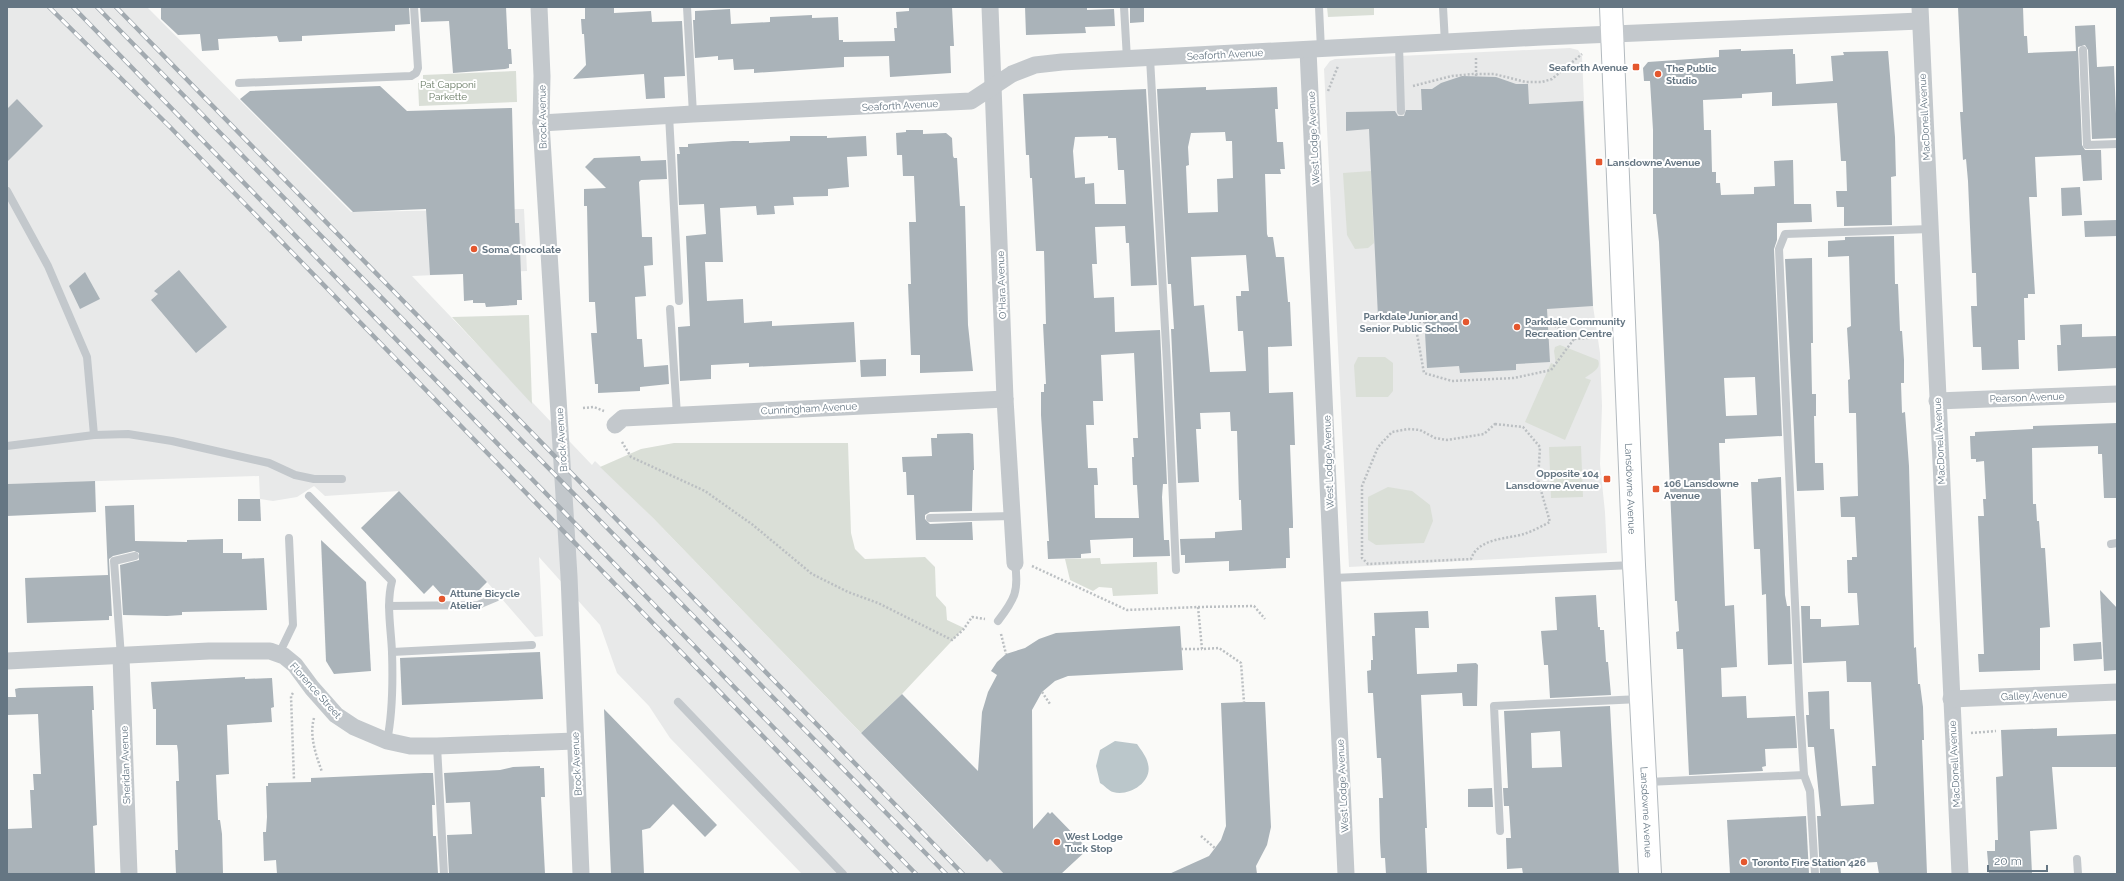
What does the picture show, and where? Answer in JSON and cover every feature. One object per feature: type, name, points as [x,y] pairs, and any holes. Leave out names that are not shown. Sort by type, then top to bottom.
[{"type":"street","name":"Brock Avenue","points":[[539,7],[542,76],[541,123],[569,576],[581,874]]},
{"type":"street","name":"O'Hara Avenue","points":[[990,7],[1006,399],[1015,563]]},
{"type":"street","name":"Lansdowne Avenue","points":[[1611,7],[1634,565],[1650,874]]},
{"type":"street","name":"Seaforth Avenue","points":[[541,123],[670,115],[971,102],[1012,74],[1036,65],[1062,62],[1613,34],[1920,14]]},
{"type":"street","name":"MacDonell Avenue","points":[[1920,14],[1950,699],[1960,874]]},
{"type":"street","name":"West Lodge Avenue","points":[[1315,50],[1333,578],[1346,874]]},
{"type":"street","name":"Pearson Avenue","points":[[1937,400],[2117,394]]},
{"type":"street","name":"Cunningham Avenue","points":[[615,425],[624,418],[1006,399]]},
{"type":"street","name":"Florence Street","points":[[7,661],[270,650],[296,665],[312,688],[336,715],[354,727],[387,741],[410,746],[437,746],[575,741]]},
{"type":"street","name":"Sheridan Avenue","points":[[120,657],[129,874]]},
{"type":"street","name":"Galley Avenue","points":[[1950,699],[2117,692]]},
{"type":"lane","points":[[239,83],[411,76],[416,73],[418,68],[414,7]]},
{"type":"lane","points":[[688,7],[693,114]]},
{"type":"lane","points":[[1124,7],[1127,59]]},
{"type":"lane","points":[[1315,50],[1319,7]]},
{"type":"lane","points":[[1444,7],[1445,43]]},
{"type":"lane","points":[[1398,46],[1401,111]]},
{"type":"lane","points":[[2083,50],[2087,145],[2117,144]]},
{"type":"lane","points":[[1150,58],[1167,356],[1176,570]]},
{"type":"lane","points":[[670,115],[679,301]]},
{"type":"lane","points":[[7,191],[48,266],[87,356],[94,436]]},
{"type":"lane","points":[[1815,874],[1810,791],[1804,776],[1779,249],[1785,234],[1930,229]]},
{"type":"lane","points":[[670,309],[677,415]]},
{"type":"lane","points":[[7,446],[94,436],[128,434],[172,441],[269,463],[295,475],[314,479],[342,479]]},
{"type":"lane","points":[[309,496],[392,581],[388,597],[392,652],[392,715],[387,741]]},
{"type":"lane","points":[[930,518],[1012,516]]},
{"type":"lane","points":[[279,654],[293,625],[289,538]]},
{"type":"lane","points":[[120,657],[114,561],[135,556]]},
{"type":"lane","points":[[998,621],[1011,604],[1017,582],[1015,563]]},
{"type":"lane","points":[[1333,578],[1634,565]]},
{"type":"lane","points":[[389,606],[478,605],[497,597]]},
{"type":"lane","points":[[392,652],[532,646]]},
{"type":"lane","points":[[1500,831],[1494,706],[1641,699]]},
{"type":"lane","points":[[678,702],[843,874]]},
{"type":"lane","points":[[437,746],[444,874]]},
{"type":"lane","points":[[1645,782],[1804,776]]},
{"type":"lane","points":[[2078,859],[2078,874]]},
{"type":"path","points":[[1401,86],[1421,86],[1452,76],[1494,74],[1526,82],[1542,82],[1552,79],[1585,51]]},
{"type":"path","points":[[1475,53],[1476,75]]},
{"type":"path","points":[[1322,93],[1330,90],[1340,60]]},
{"type":"path","points":[[1548,321],[1574,339],[1601,337]]},
{"type":"path","points":[[1420,322],[1425,322]]},
{"type":"path","points":[[1415,323],[1424,373],[1452,381],[1514,378],[1551,370],[1574,339]]},
{"type":"path","points":[[583,408],[594,408]]},
{"type":"path","points":[[1495,424],[1506,424],[1523,427],[1540,447],[1538,480],[1550,522],[1525,534],[1486,542],[1473,553],[1471,559],[1368,564],[1362,558],[1363,549],[1362,486],[1378,447],[1392,432],[1408,429],[1420,430],[1435,438],[1446,440],[1484,434],[1495,424]]},
{"type":"path","points":[[615,425],[622,443],[631,457],[705,491],[753,525],[812,574],[848,592],[878,603],[952,640],[963,630],[972,617],[998,621],[1006,654]]},
{"type":"path","points":[[1015,563],[1033,566],[1127,610],[1254,606],[1265,619]]},
{"type":"path","points":[[1198,607],[1202,649]]},
{"type":"path","points":[[1181,649],[1219,648],[1241,663],[1244,702]]},
{"type":"path","points":[[294,780],[292,696],[295,689]]},
{"type":"path","points":[[1042,692],[1050,704]]},
{"type":"path","points":[[315,713],[312,722],[314,748],[322,772]]},
{"type":"path","points":[[1965,733],[1996,731]]},
{"type":"path","points":[[1201,836],[1216,849]]},
{"type":"shaded area","points":[[7,7],[147,7],[351,212],[524,209],[527,271],[412,276],[592,465],[595,461],[653,518],[969,845],[987,862],[990,859],[1004,874],[802,874],[670,738],[649,706],[617,673],[600,625],[539,557],[543,636],[535,637],[487,582],[399,491],[325,496],[314,486],[297,497],[273,501],[260,499],[259,476],[7,484]]},
{"type":"shaded area","name":"Parkdale Junior and Senior Public School","points":[[1570,48],[1578,50],[1582,56],[1593,306],[1600,353],[1602,406],[1600,464],[1605,512],[1607,553],[1349,567],[1324,69],[1330,61],[1335,59]]},
{"type":"shaded area","points":[[1115,741],[1137,744],[1145,756],[1148,764],[1149,771],[1147,777],[1138,787],[1126,792],[1113,792],[1100,783],[1096,766],[1100,750]]},
{"type":"green space","points":[[1327,7],[1374,7],[1374,15],[1328,17]]},
{"type":"green space","name":"Pat Capponi Parkette","points":[[516,71],[517,102],[419,106],[418,83],[423,83],[423,75]]},
{"type":"green space","points":[[1371,171],[1374,243],[1368,248],[1355,249],[1347,235],[1343,173]]},
{"type":"green space","points":[[529,315],[532,404],[452,317]]},
{"type":"green space","points":[[1560,345],[1598,360],[1599,363],[1597,368],[1585,378],[1591,380],[1565,440],[1525,422],[1551,363],[1556,365],[1554,351],[1555,347]]},
{"type":"green space","points":[[1358,357],[1385,357],[1393,363],[1393,391],[1388,397],[1356,397],[1354,365]]},
{"type":"green space","points":[[674,443],[848,443],[851,533],[855,549],[865,559],[925,557],[935,567],[936,596],[946,607],[947,620],[964,628],[902,694],[861,733],[653,518],[600,467],[641,449]]},
{"type":"green space","points":[[1581,446],[1583,497],[1551,498],[1549,447]]},
{"type":"green space","points":[[1388,487],[1412,491],[1430,505],[1433,521],[1424,543],[1376,545],[1368,540],[1368,497]]},
{"type":"green space","points":[[1100,558],[1101,564],[1157,562],[1158,594],[1113,596],[1112,588],[1099,587],[1093,591],[1070,580],[1065,559]]},
{"type":"building","points":[[161,7],[409,7],[410,24],[395,25],[395,31],[302,36],[302,41],[279,42],[277,36],[218,39],[219,50],[202,51],[200,34],[178,35],[161,19]]},
{"type":"building","points":[[420,7],[506,7],[508,49],[511,49],[512,64],[509,64],[509,68],[505,69],[453,73],[449,21],[421,22]]},
{"type":"building","points":[[585,7],[614,7],[614,13],[651,11],[652,22],[682,21],[685,76],[664,77],[665,98],[646,99],[644,74],[573,79],[586,65],[584,34],[582,34],[581,19],[585,19]]},
{"type":"building","points":[[909,7],[952,7],[954,46],[950,46],[951,73],[890,77],[889,56],[844,57],[844,67],[754,73],[754,69],[734,70],[733,59],[718,60],[718,56],[695,58],[693,20],[695,20],[695,11],[730,9],[731,24],[770,22],[770,17],[812,15],[812,18],[838,17],[839,40],[843,40],[843,42],[895,41],[894,28],[897,28],[896,12],[909,11]]},
{"type":"building","points":[[1025,7],[1087,7],[1087,10],[1114,9],[1115,26],[1085,27],[1086,33],[1026,35]]},
{"type":"building","points":[[1130,7],[1144,7],[1144,22],[1130,23]]},
{"type":"building","points":[[1958,7],[2023,7],[2024,36],[2027,36],[2028,53],[2076,51],[2075,26],[2095,25],[2097,67],[2114,66],[2117,138],[2092,139],[2088,50],[2085,45],[2078,47],[2082,145],[2085,150],[2101,150],[2102,180],[2083,181],[2081,155],[2035,157],[2037,197],[2029,197],[2035,294],[2028,294],[2028,298],[2024,298],[2025,340],[2018,340],[2019,369],[1982,370],[1981,347],[1973,347],[1971,306],[1977,306],[1976,273],[1972,273],[1968,181],[1966,159],[1963,160],[1960,112],[1963,112]]},
{"type":"building","points":[[1741,49],[1741,51],[1793,49],[1793,54],[1795,54],[1796,84],[1833,81],[1831,56],[1844,55],[1843,52],[1888,51],[1895,137],[1896,176],[1891,177],[1892,225],[1844,226],[1844,207],[1837,207],[1836,191],[1847,191],[1846,161],[1841,161],[1837,103],[1772,106],[1772,92],[1742,94],[1742,98],[1703,100],[1704,130],[1711,130],[1712,172],[1716,172],[1716,183],[1720,183],[1721,195],[1754,194],[1754,187],[1775,186],[1774,161],[1793,160],[1794,204],[1811,204],[1812,222],[1777,223],[1777,240],[1774,249],[1782,436],[1725,439],[1725,443],[1719,443],[1725,606],[1734,605],[1737,667],[1721,668],[1722,697],[1746,696],[1747,718],[1795,716],[1797,748],[1765,749],[1766,766],[1762,767],[1763,771],[1689,775],[1683,649],[1677,649],[1676,632],[1679,631],[1677,601],[1675,601],[1659,242],[1656,214],[1653,214],[1653,130],[1650,81],[1644,81],[1643,68],[1648,62],[1719,57],[1719,50]],"holes":[[[1755,377],[1757,415],[1726,416],[1724,378]]]},
{"type":"building","points":[[1462,76],[1496,77],[1516,84],[1528,84],[1529,104],[1583,101],[1593,306],[1547,309],[1550,362],[1516,364],[1516,370],[1460,373],[1459,366],[1427,368],[1424,315],[1378,317],[1369,129],[1346,131],[1346,112],[1395,111],[1398,116],[1404,116],[1406,110],[1422,110],[1421,89],[1432,89],[1441,83]]},
{"type":"building","points":[[380,86],[407,111],[512,108],[515,223],[519,223],[522,300],[517,300],[517,305],[486,307],[485,303],[473,303],[473,300],[464,301],[463,274],[430,275],[426,209],[353,212],[240,99],[250,91]]},
{"type":"building","points":[[1206,87],[1206,90],[1277,87],[1278,109],[1275,109],[1277,142],[1283,142],[1285,169],[1280,169],[1281,174],[1265,174],[1267,234],[1268,237],[1273,237],[1276,257],[1284,257],[1288,302],[1290,302],[1292,346],[1268,347],[1269,393],[1293,392],[1295,445],[1290,445],[1293,528],[1289,528],[1290,558],[1286,558],[1286,568],[1229,571],[1229,561],[1185,563],[1185,555],[1181,555],[1180,539],[1215,538],[1215,532],[1242,530],[1241,500],[1239,500],[1237,431],[1231,431],[1230,412],[1200,413],[1201,429],[1196,429],[1199,482],[1178,483],[1171,329],[1174,329],[1171,284],[1168,284],[1157,89]],"holes":[[[1225,132],[1226,141],[1232,141],[1233,178],[1217,179],[1218,212],[1188,213],[1186,166],[1189,165],[1188,147],[1191,133]],[[1246,255],[1249,291],[1241,291],[1241,296],[1236,296],[1238,331],[1243,331],[1246,371],[1210,372],[1204,305],[1194,306],[1191,257]]]},
{"type":"building","points":[[1146,89],[1157,285],[1131,286],[1129,243],[1126,243],[1125,226],[1095,227],[1097,264],[1092,264],[1094,298],[1114,297],[1115,332],[1160,330],[1167,484],[1163,484],[1162,497],[1164,540],[1169,540],[1170,556],[1133,557],[1133,538],[1090,540],[1091,553],[1081,554],[1081,558],[1048,559],[1047,541],[1049,541],[1041,415],[1041,392],[1044,392],[1044,384],[1046,384],[1043,324],[1046,324],[1044,251],[1036,251],[1032,178],[1030,178],[1029,155],[1026,155],[1023,94]],"holes":[[[1108,136],[1108,138],[1116,138],[1118,170],[1124,170],[1126,204],[1095,204],[1094,183],[1085,184],[1085,177],[1075,178],[1073,151],[1075,137]],[[1134,353],[1138,438],[1133,438],[1134,457],[1132,457],[1133,485],[1137,485],[1139,518],[1095,518],[1094,485],[1098,485],[1097,468],[1088,468],[1086,425],[1094,425],[1093,401],[1103,401],[1101,355]]]},
{"type":"building","points":[[17,99],[43,126],[7,162],[7,109]]},
{"type":"building","points":[[906,130],[923,130],[923,134],[946,133],[952,138],[953,156],[954,158],[957,158],[960,206],[965,206],[968,325],[973,371],[920,373],[920,355],[911,355],[908,284],[911,284],[909,222],[916,222],[914,176],[903,176],[902,155],[897,155],[896,133],[906,132]]},
{"type":"building","points":[[790,136],[827,136],[827,138],[866,136],[867,156],[847,157],[849,187],[828,189],[828,196],[793,197],[794,205],[774,206],[775,214],[757,215],[756,206],[720,208],[723,262],[705,262],[707,301],[743,299],[744,323],[772,321],[772,326],[854,322],[856,362],[749,367],[749,363],[711,365],[711,379],[680,381],[678,327],[690,326],[686,236],[706,234],[704,204],[679,205],[677,154],[680,154],[679,147],[688,147],[688,144],[733,141],[749,141],[749,143],[790,141]]},
{"type":"building","points":[[640,156],[641,161],[666,160],[667,179],[641,180],[639,182],[642,237],[652,237],[653,265],[644,266],[646,296],[635,297],[637,339],[642,339],[644,367],[668,365],[669,384],[640,387],[640,391],[598,393],[598,384],[595,384],[591,333],[597,333],[595,302],[589,302],[587,206],[584,206],[584,189],[606,188],[585,167],[594,158]]},
{"type":"building","points":[[2080,187],[2082,215],[2062,216],[2061,188]]},
{"type":"building","points":[[2117,220],[2117,236],[2085,237],[2084,221]]},
{"type":"building","points":[[1894,236],[1895,284],[1898,284],[1900,331],[1902,331],[1904,360],[1904,383],[1901,383],[1902,413],[1905,412],[1909,466],[1914,648],[1916,647],[1918,684],[1920,684],[1923,707],[1924,740],[1922,740],[1927,874],[1879,874],[1877,862],[1840,864],[1841,874],[1820,874],[1817,816],[1821,816],[1814,747],[1808,747],[1806,715],[1809,715],[1808,692],[1829,691],[1830,729],[1834,729],[1841,806],[1874,804],[1872,766],[1876,766],[1871,682],[1847,682],[1846,661],[1803,663],[1801,606],[1810,606],[1810,619],[1821,619],[1821,627],[1859,625],[1857,593],[1848,593],[1847,560],[1852,560],[1852,557],[1857,557],[1855,517],[1841,517],[1840,497],[1858,496],[1856,413],[1849,413],[1848,380],[1850,379],[1847,328],[1851,326],[1849,256],[1828,257],[1828,241],[1845,240],[1845,237]]},
{"type":"building","points":[[1812,258],[1813,343],[1811,343],[1812,394],[1816,394],[1816,416],[1814,416],[1815,463],[1823,463],[1824,490],[1797,491],[1785,259]]},
{"type":"building","points":[[179,270],[227,327],[196,353],[151,300],[158,294],[154,291]]},
{"type":"building","points":[[85,272],[100,299],[80,309],[69,286]]},
{"type":"building","points":[[2082,324],[2082,337],[2117,336],[2117,368],[2058,371],[2057,345],[2061,345],[2060,325]]},
{"type":"building","points":[[886,359],[886,376],[861,377],[860,360]]},
{"type":"building","points":[[2117,423],[2117,498],[2104,498],[2102,454],[2098,454],[2098,446],[2032,448],[2033,504],[2036,504],[2041,548],[2045,548],[2050,627],[2040,628],[2040,670],[1979,672],[1978,654],[1984,654],[1978,516],[1984,516],[1983,499],[1986,499],[1984,461],[1976,462],[1976,459],[1971,459],[1970,436],[1975,436],[1975,432],[2033,429],[2033,426]]},
{"type":"building","points":[[937,434],[973,434],[974,470],[972,511],[930,512],[925,515],[925,519],[930,524],[972,522],[973,540],[916,540],[914,495],[907,495],[906,472],[903,472],[902,457],[932,456],[931,438],[937,438]]},
{"type":"building","points":[[1781,477],[1785,595],[1787,606],[1790,606],[1792,664],[1768,665],[1766,594],[1762,595],[1760,549],[1754,549],[1751,482],[1758,482],[1758,479]]},
{"type":"building","points":[[95,481],[96,512],[7,516],[7,484]]},
{"type":"building","points":[[399,491],[487,582],[475,594],[442,595],[433,585],[424,594],[361,528]]},
{"type":"building","points":[[238,499],[260,499],[261,521],[238,521]]},
{"type":"building","points":[[134,505],[135,541],[187,542],[187,540],[223,539],[223,553],[242,553],[242,559],[264,558],[267,610],[182,612],[182,615],[167,616],[123,615],[120,565],[139,560],[139,553],[134,551],[113,556],[109,559],[112,616],[109,616],[109,620],[27,623],[25,578],[108,575],[105,506]]},
{"type":"building","points":[[321,540],[366,582],[371,671],[334,674],[326,661]]},
{"type":"building","points":[[2100,590],[2117,608],[2117,670],[2104,671]]},
{"type":"building","points":[[1596,595],[1598,627],[1600,627],[1600,630],[1604,630],[1606,662],[1608,662],[1611,695],[1550,698],[1548,665],[1544,665],[1541,631],[1557,630],[1555,597]]},
{"type":"building","points":[[1428,611],[1429,628],[1415,628],[1417,674],[1457,672],[1457,664],[1476,663],[1478,665],[1477,706],[1463,706],[1462,693],[1421,695],[1427,828],[1425,828],[1427,874],[1386,874],[1385,858],[1381,858],[1380,842],[1379,798],[1383,798],[1381,758],[1377,758],[1373,693],[1368,693],[1367,671],[1371,670],[1371,660],[1373,660],[1372,636],[1375,636],[1374,613]]},
{"type":"building","points":[[1180,626],[1183,670],[1068,676],[1055,681],[1042,692],[1032,710],[1033,829],[1048,812],[1050,814],[1052,812],[1088,849],[1061,874],[1004,874],[990,859],[987,862],[861,733],[902,694],[978,771],[982,712],[988,692],[997,675],[991,671],[997,662],[1006,654],[1025,648],[1039,639],[1056,633]]},
{"type":"building","points":[[2101,642],[2102,659],[2074,661],[2073,644]]},
{"type":"building","points":[[540,652],[543,699],[402,705],[400,658]]},
{"type":"building","points":[[245,677],[245,679],[272,678],[274,707],[271,708],[272,722],[227,725],[229,774],[216,775],[218,820],[220,820],[222,834],[223,874],[176,874],[175,850],[178,850],[176,781],[179,781],[178,752],[177,745],[156,745],[156,709],[153,709],[151,682]]},
{"type":"building","points":[[93,686],[94,710],[92,710],[97,825],[93,826],[95,874],[7,874],[7,829],[32,828],[30,790],[34,790],[33,774],[41,774],[38,714],[7,715],[7,697],[16,697],[15,689],[19,688]]},
{"type":"building","points":[[1265,702],[1271,827],[1267,845],[1256,866],[1257,874],[1169,874],[1209,856],[1221,840],[1226,826],[1221,703]]},
{"type":"building","points":[[1610,706],[1619,874],[1523,874],[1522,868],[1507,869],[1506,838],[1511,838],[1509,806],[1504,806],[1503,788],[1508,788],[1504,711]],"holes":[[[1560,731],[1562,767],[1532,768],[1531,733]]]},
{"type":"building","points":[[604,709],[717,825],[705,837],[673,804],[650,828],[642,830],[644,874],[611,874]]},
{"type":"building","points":[[2057,728],[2057,736],[2117,734],[2117,767],[2052,767],[2057,829],[2030,831],[2032,874],[1989,874],[1987,851],[1995,851],[1995,840],[1998,840],[1996,777],[2003,776],[2001,730]]},
{"type":"building","points":[[540,766],[540,768],[544,768],[545,797],[541,797],[545,874],[449,874],[447,835],[472,834],[470,802],[446,803],[444,773]]},
{"type":"building","points":[[433,773],[435,805],[432,805],[433,836],[436,836],[438,874],[277,874],[276,860],[264,861],[263,832],[266,832],[266,786],[268,786],[268,783],[311,782],[311,778]]},
{"type":"building","points":[[1492,788],[1493,807],[1468,807],[1468,789]]},
{"type":"building","points":[[1806,816],[1809,874],[1730,874],[1727,820]]},
{"type":"railway","points":[[49,7],[170,127],[897,874]]},
{"type":"railway","points":[[73,7],[916,874]]},
{"type":"railway","points":[[97,7],[946,874]]},
{"type":"railway","points":[[116,7],[963,874]]},
{"type":"place","name":"Seaforth Avenue","points":[[1636,67]]},
{"type":"place","name":"The Public Studio","points":[[1658,74]]},
{"type":"place","name":"Lansdowne Avenue","points":[[1599,162]]},
{"type":"place","name":"Soma Chocolate","points":[[474,249]]},
{"type":"place","name":"Parkdale Junior and Senior Public School","points":[[1466,322]]},
{"type":"place","name":"Parkdale Community Recreation Centre","points":[[1517,327]]},
{"type":"place","name":"Opposite 104 Lansdowne Avenue","points":[[1607,479]]},
{"type":"place","name":"106 Lansdowne Avenue","points":[[1656,489]]},
{"type":"place","name":"Attune Bicycle Atelier","points":[[442,599]]},
{"type":"place","name":"West Lodge Tuck Stop","points":[[1057,842]]},
{"type":"place","name":"Toronto Fire Station 426","points":[[1744,862]]}]
